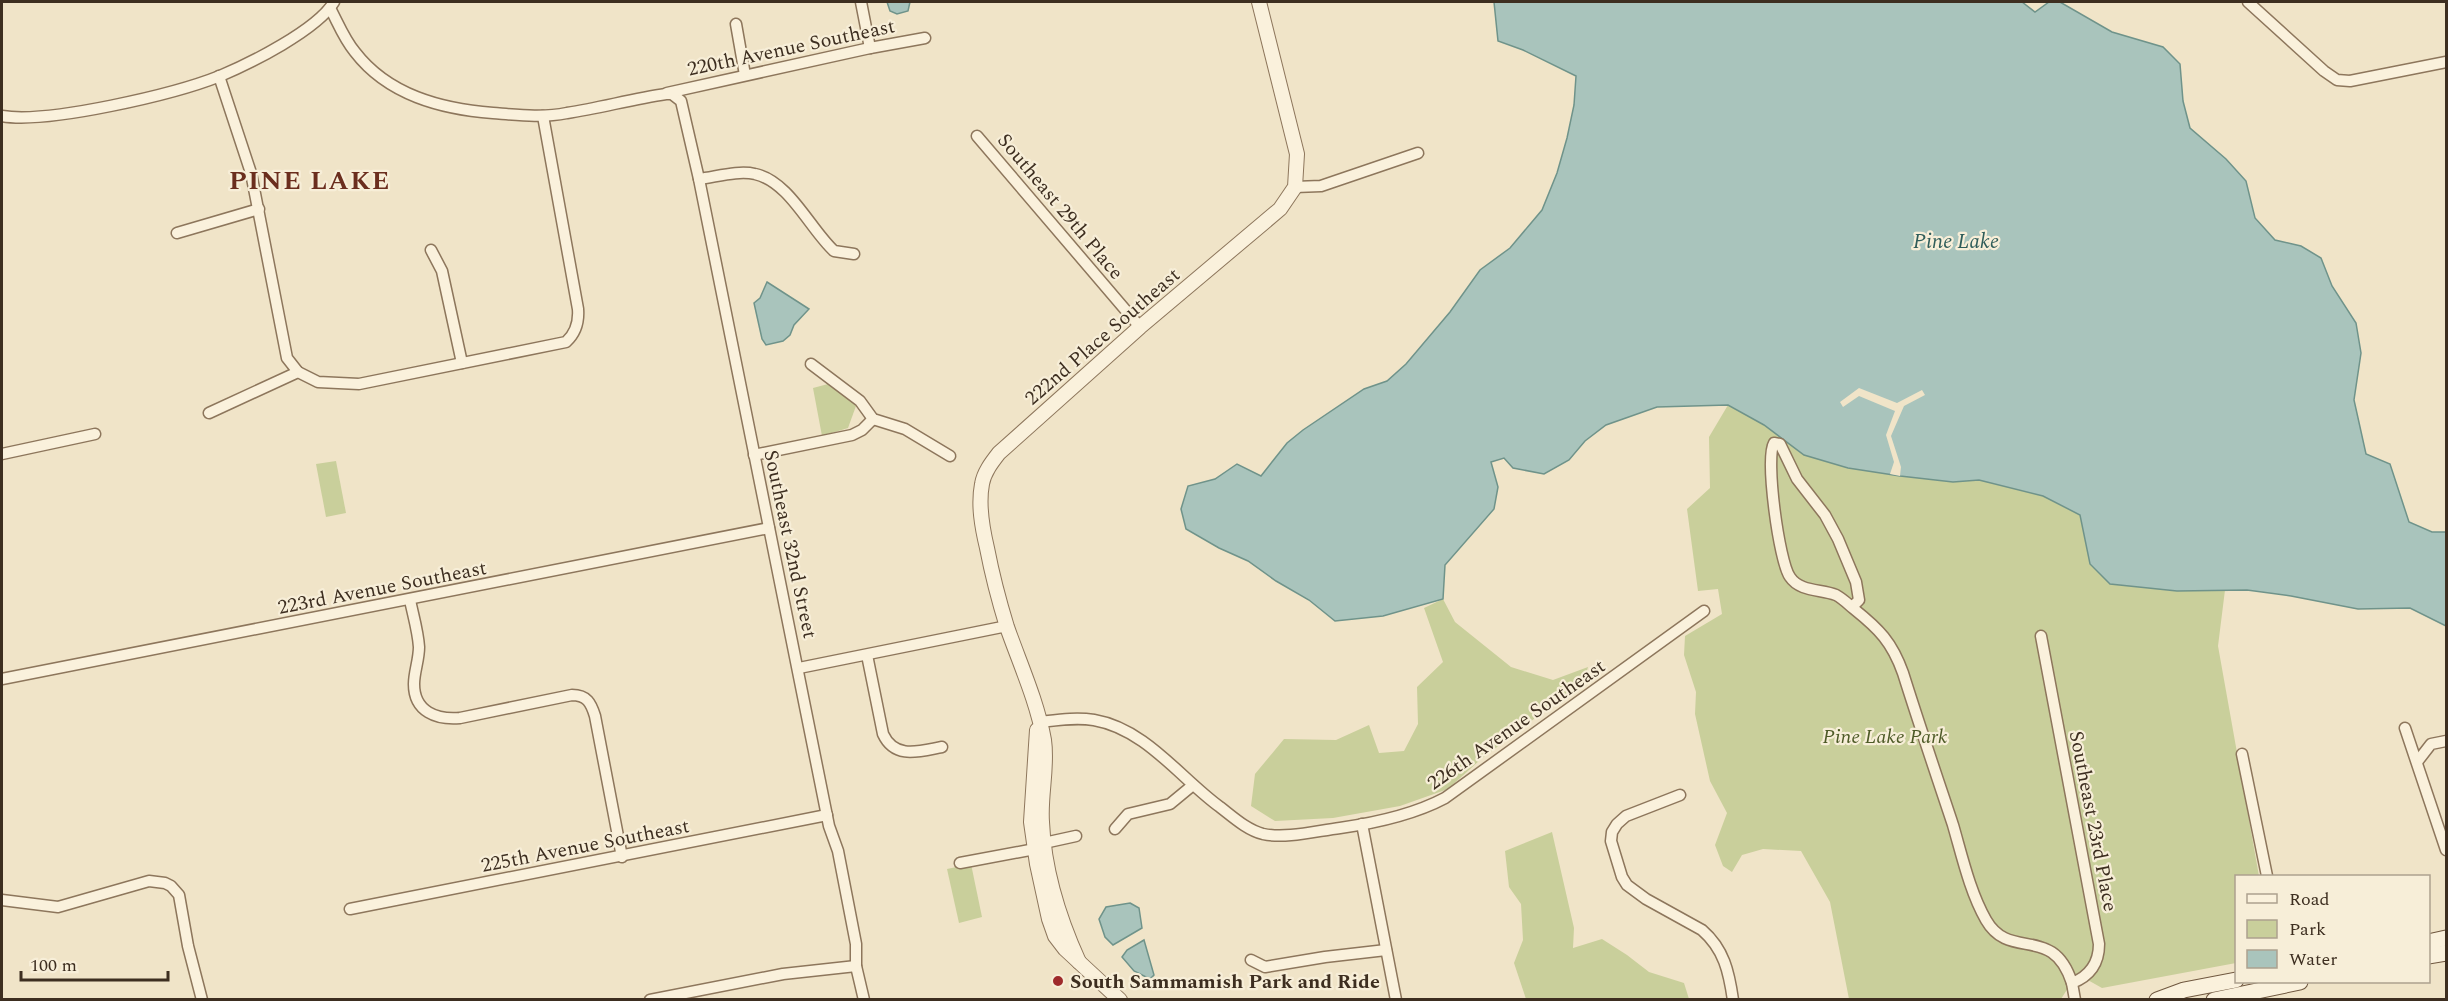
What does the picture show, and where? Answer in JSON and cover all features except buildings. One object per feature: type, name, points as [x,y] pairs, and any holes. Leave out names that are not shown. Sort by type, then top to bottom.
[{"type":"main road","points":[[2430,942],[2446,938]]},
{"type":"main road","points":[[2430,956],[2446,952]]},
{"type":"main road","points":[[2157,999],[2184,990],[2235,980]]},
{"type":"main road","points":[[2214,999],[2290,983]]},
{"type":"street","points":[[861,2],[870,48]]},
{"type":"street","points":[[1259,2],[1295,147],[1297,165],[1295,188],[1321,186],[1418,153]]},
{"type":"street","points":[[2248,2],[2337,80],[2350,81],[2446,62]]},
{"type":"street","points":[[2,116],[33,117],[138,99],[219,76],[256,60],[282,44],[305,29],[332,5]]},
{"type":"street","name":"220th Avenue Southeast","points":[[332,5],[355,52],[389,83],[409,95],[434,104],[477,112],[543,116],[565,114],[666,94],[745,75],[925,38]]},
{"type":"street","points":[[736,24],[745,75]]},
{"type":"street","points":[[219,76],[252,173],[288,358],[298,372],[318,382],[359,384],[566,342],[578,324],[578,309],[543,116]]},
{"type":"street","name":"220th Avenue Southeast","points":[[666,94],[677,97]]},
{"type":"street","name":"Southeast 32nd Street","points":[[677,97],[684,109],[699,179],[827,815],[838,851],[856,944],[856,966],[864,999]]},
{"type":"street","name":"Southeast 29th Place","points":[[977,136],[1140,327]]},
{"type":"street","points":[[699,179],[742,173],[763,176],[788,196],[834,251],[855,254]]},
{"type":"street","name":"222nd Place Southeast","points":[[1039,722],[1007,627],[984,536],[980,496],[986,472],[999,453],[1140,327],[1280,208],[1295,188]]},
{"type":"street","points":[[177,233],[259,208]]},
{"type":"street","points":[[430,250],[442,271],[462,363]]},
{"type":"street","points":[[811,364],[860,401],[873,418],[905,429],[950,456]]},
{"type":"street","points":[[209,413],[298,372]]},
{"type":"street","points":[[754,455],[852,435],[862,430],[873,418]]},
{"type":"street","points":[[2,454],[95,434]]},
{"type":"street","points":[[1852,607],[1859,600],[1856,582],[1838,539],[1825,514],[1797,479],[1780,444],[1774,443],[1771,454],[1774,507],[1785,567],[1791,579],[1804,588],[1837,595],[1887,639],[1896,653],[1962,855],[1986,920],[2004,940],[2041,946],[2056,955],[2065,964],[2075,999]]},
{"type":"street","name":"223rd Avenue Southeast","points":[[2,679],[769,528]]},
{"type":"street","points":[[410,600],[418,644],[414,690],[423,709],[441,719],[452,719],[573,695],[581,695],[590,702],[595,717],[622,857]]},
{"type":"street","name":"226th Avenue Southeast","points":[[1193,785],[1242,824],[1260,833],[1284,835],[1362,824],[1423,809],[1445,798],[1704,611]]},
{"type":"street","points":[[799,668],[1007,627]]},
{"type":"street","name":"Southeast 23rd Place","points":[[2041,636],[2099,944],[2093,968],[2088,975],[2072,983]]},
{"type":"street","points":[[867,655],[883,735],[887,743],[900,752],[907,753],[942,747]]},
{"type":"street","points":[[1115,829],[1128,814],[1170,804],[1193,785],[1136,736],[1118,727],[1093,720],[1039,722],[1035,738],[1031,805],[1039,846],[1046,906],[1055,936],[1065,949],[1120,999]]},
{"type":"street","points":[[2405,728],[2446,850]]},
{"type":"street","points":[[2417,762],[2431,744],[2446,741]]},
{"type":"street","points":[[2242,754],[2267,875]]},
{"type":"street","points":[[1680,795],[1626,816],[1612,832],[1613,850],[1622,878],[1634,892],[1702,930],[1710,938],[1727,967],[1733,999]]},
{"type":"street","name":"225th Avenue Southeast","points":[[350,909],[827,815]]},
{"type":"street","points":[[1362,824],[1396,999]]},
{"type":"street","points":[[960,863],[1076,836]]},
{"type":"street","points":[[2,900],[58,907],[150,881],[159,881],[171,886],[179,895],[188,946],[202,999]]},
{"type":"street","points":[[1251,960],[1264,968],[1325,957],[1386,950]]},
{"type":"street","points":[[650,999],[783,974],[856,966]]},
{"type":"green space","points":[[833,385],[856,406],[848,428],[822,436],[813,388]]},
{"type":"green space","name":"Pine Lake Park","points":[[1728,405],[1848,468],[1953,482],[1979,480],[2043,496],[2080,515],[2090,564],[2110,584],[2177,591],[2225,590],[2218,646],[2259,875],[2235,875],[2235,963],[2102,988],[2077,974],[2061,999],[1849,999],[1830,902],[1801,851],[1763,849],[1742,855],[1732,872],[1723,866],[1715,845],[1727,813],[1710,781],[1695,714],[1696,692],[1684,655],[1685,636],[1722,614],[1718,589],[1698,591],[1687,509],[1710,488],[1709,437]]},
{"type":"green space","points":[[336,461],[346,513],[326,517],[316,464]]},
{"type":"green space","points":[[1443,599],[1455,622],[1511,667],[1553,680],[1588,667],[1584,681],[1480,760],[1448,789],[1400,806],[1333,818],[1275,821],[1251,806],[1255,774],[1284,739],[1336,740],[1369,725],[1379,753],[1404,751],[1418,724],[1417,687],[1443,662],[1424,608]]},
{"type":"green space","points":[[1552,832],[1574,928],[1573,948],[1602,939],[1649,972],[1684,983],[1689,999],[1526,999],[1514,963],[1523,940],[1521,904],[1509,887],[1505,851]]},
{"type":"green space","points":[[971,864],[982,917],[959,923],[947,869]]},
{"type":"water","points":[[887,2],[910,2],[908,11],[897,14],[890,11]]},
{"type":"water","name":"Pine Lake","points":[[1494,2],[2022,2],[2035,12],[2049,2],[2060,2],[2112,32],[2163,47],[2180,64],[2183,101],[2190,128],[2226,159],[2246,181],[2255,218],[2275,240],[2301,246],[2321,258],[2332,286],[2356,323],[2361,353],[2354,400],[2366,454],[2390,464],[2409,522],[2432,532],[2446,532],[2446,626],[2410,608],[2358,609],[2247,590],[2177,591],[2110,584],[2090,564],[2080,515],[2043,496],[1979,480],[1953,482],[1848,468],[1804,455],[1764,425],[1728,405],[1657,407],[1606,425],[1585,441],[1569,460],[1544,474],[1513,468],[1504,458],[1491,462],[1498,487],[1494,509],[1445,565],[1443,599],[1383,616],[1335,621],[1309,600],[1248,561],[1186,529],[1181,509],[1188,486],[1215,479],[1237,464],[1261,476],[1287,443],[1303,430],[1364,389],[1387,381],[1406,364],[1450,312],[1480,270],[1510,248],[1542,210],[1557,173],[1567,138],[1574,105],[1576,76],[1523,50],[1498,41]]},
{"type":"water","points":[[767,282],[809,309],[783,341],[766,345],[762,339],[754,303],[760,298]]},
{"type":"water","points":[[1130,903],[1139,908],[1142,928],[1113,945],[1105,937],[1099,919],[1106,907]]},
{"type":"water","points":[[1144,940],[1154,975],[1150,979],[1134,971],[1122,957],[1127,950]]},
{"type":"pier","points":[[1859,388],[1897,403],[1922,390],[1925,395],[1904,406],[1891,436],[1901,467],[1900,476],[1890,474],[1894,462],[1886,435],[1895,411],[1859,396],[1843,407],[1840,402]]},
{"type":"place","name":"South Sammamish Park and Ride","points":[[1058,981]]},
{"type":"district","name":"PINE LAKE","points":[[310,180]]}]
